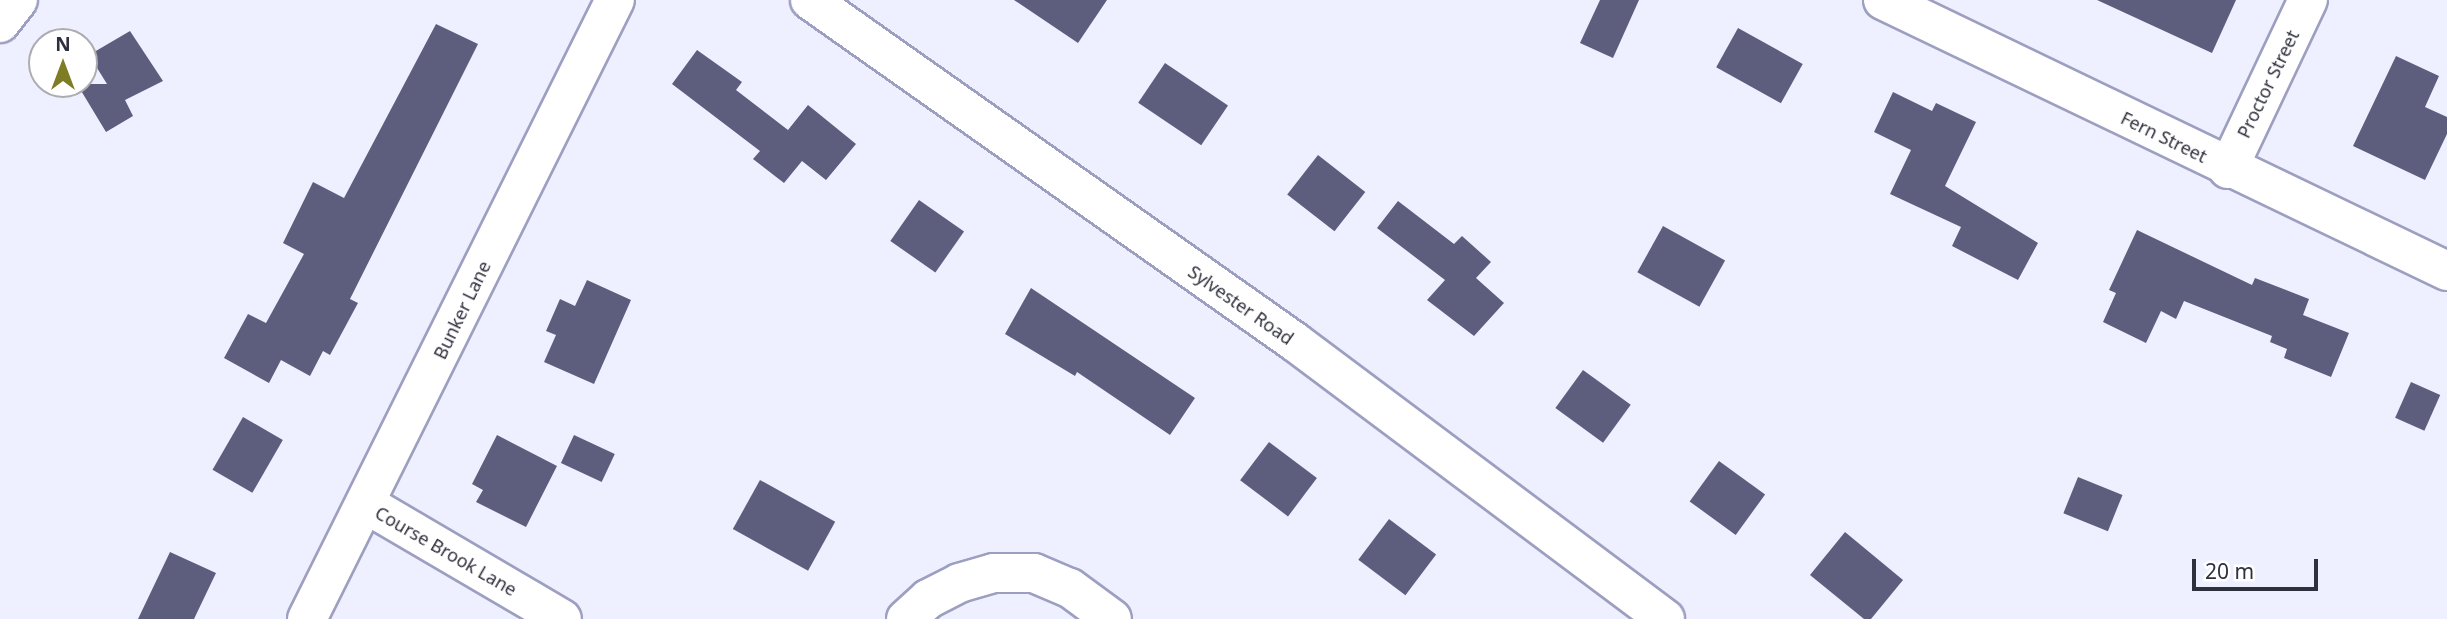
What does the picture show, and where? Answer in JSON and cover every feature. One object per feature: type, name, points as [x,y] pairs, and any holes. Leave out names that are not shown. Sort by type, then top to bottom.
[{"type":"street","points":[[0,23],[18,0]]},
{"type":"street","name":"Bunker Lane","points":[[307,619],[615,0]]},
{"type":"street","name":"Sylvester Road","points":[[810,0],[1295,342],[1665,619]]},
{"type":"street","name":"Fern Street","points":[[1883,0],[2228,169],[2447,271]]},
{"type":"street","name":"Proctor Street","points":[[2228,169],[2308,0]]},
{"type":"street","name":"Course Brook Lane","points":[[366,504],[562,619]]},
{"type":"street","points":[[906,619],[928,600],[959,583],[994,573],[1034,573],[1070,588],[1112,619]]},
{"type":"building","points":[[1014,0],[1107,0],[1078,43]]},
{"type":"building","points":[[1600,0],[1639,0],[1613,58],[1580,43]]},
{"type":"building","points":[[2097,0],[2236,0],[2212,53]]},
{"type":"building","points":[[436,24],[478,44],[350,299],[358,303],[330,355],[323,351],[310,376],[281,360],[269,383],[224,358],[248,314],[266,323],[304,254],[283,243],[313,182],[344,198]]},
{"type":"building","points":[[1738,28],[1803,64],[1781,103],[1716,67]]},
{"type":"building","points":[[130,31],[163,81],[125,100],[133,116],[106,132],[85,98],[98,98],[98,84],[107,84],[98,70],[98,50]]},
{"type":"building","points":[[697,50],[742,82],[736,90],[788,130],[808,105],[856,144],[826,180],[802,161],[784,183],[753,159],[760,151],[672,84]]},
{"type":"building","points":[[2396,56],[2439,76],[2425,107],[2447,117],[2447,134],[2425,180],[2353,146]]},
{"type":"building","points":[[1165,63],[1228,105],[1201,145],[1138,103]]},
{"type":"building","points":[[1893,92],[1932,111],[1936,103],[1976,122],[1945,186],[2038,243],[2018,280],[1952,246],[1961,227],[1890,194],[1911,150],[1874,132]]},
{"type":"building","points":[[1318,155],[1365,192],[1334,231],[1287,194]]},
{"type":"building","points":[[919,200],[964,232],[935,273],[890,241]]},
{"type":"building","points":[[1398,201],[1454,244],[1462,236],[1491,262],[1476,278],[1504,303],[1474,336],[1427,300],[1445,280],[1377,228]]},
{"type":"building","points":[[1663,226],[1725,260],[1699,307],[1637,272]]},
{"type":"building","points":[[2137,230],[2252,285],[2255,278],[2309,299],[2303,315],[2349,333],[2331,377],[2284,358],[2287,349],[2270,342],[2272,336],[2184,301],[2176,319],[2161,311],[2146,343],[2103,322],[2116,293],[2109,290]]},
{"type":"building","points":[[587,280],[631,300],[594,384],[544,362],[556,335],[546,331],[560,299],[575,306]]},
{"type":"building","points":[[1031,288],[1195,398],[1170,435],[1077,372],[1075,376],[1005,334]]},
{"type":"building","points":[[1583,370],[1631,405],[1603,443],[1555,408]]},
{"type":"building","points":[[2411,382],[2440,395],[2424,431],[2395,418]]},
{"type":"building","points":[[243,417],[283,440],[252,493],[212,470]]},
{"type":"building","points":[[497,435],[557,466],[526,527],[476,502],[483,490],[472,484]]},
{"type":"building","points":[[574,435],[615,454],[602,482],[561,463]]},
{"type":"building","points":[[1269,442],[1317,478],[1288,516],[1240,480]]},
{"type":"building","points":[[1719,461],[1765,495],[1736,535],[1690,501]]},
{"type":"building","points":[[2078,477],[2123,495],[2108,531],[2063,513]]},
{"type":"building","points":[[760,480],[835,522],[808,571],[733,529]]},
{"type":"building","points":[[1389,519],[1436,555],[1405,595],[1358,560]]},
{"type":"building","points":[[1845,532],[1903,580],[1871,619],[1864,619],[1810,575]]},
{"type":"building","points":[[170,552],[216,573],[194,619],[138,619]]}]
